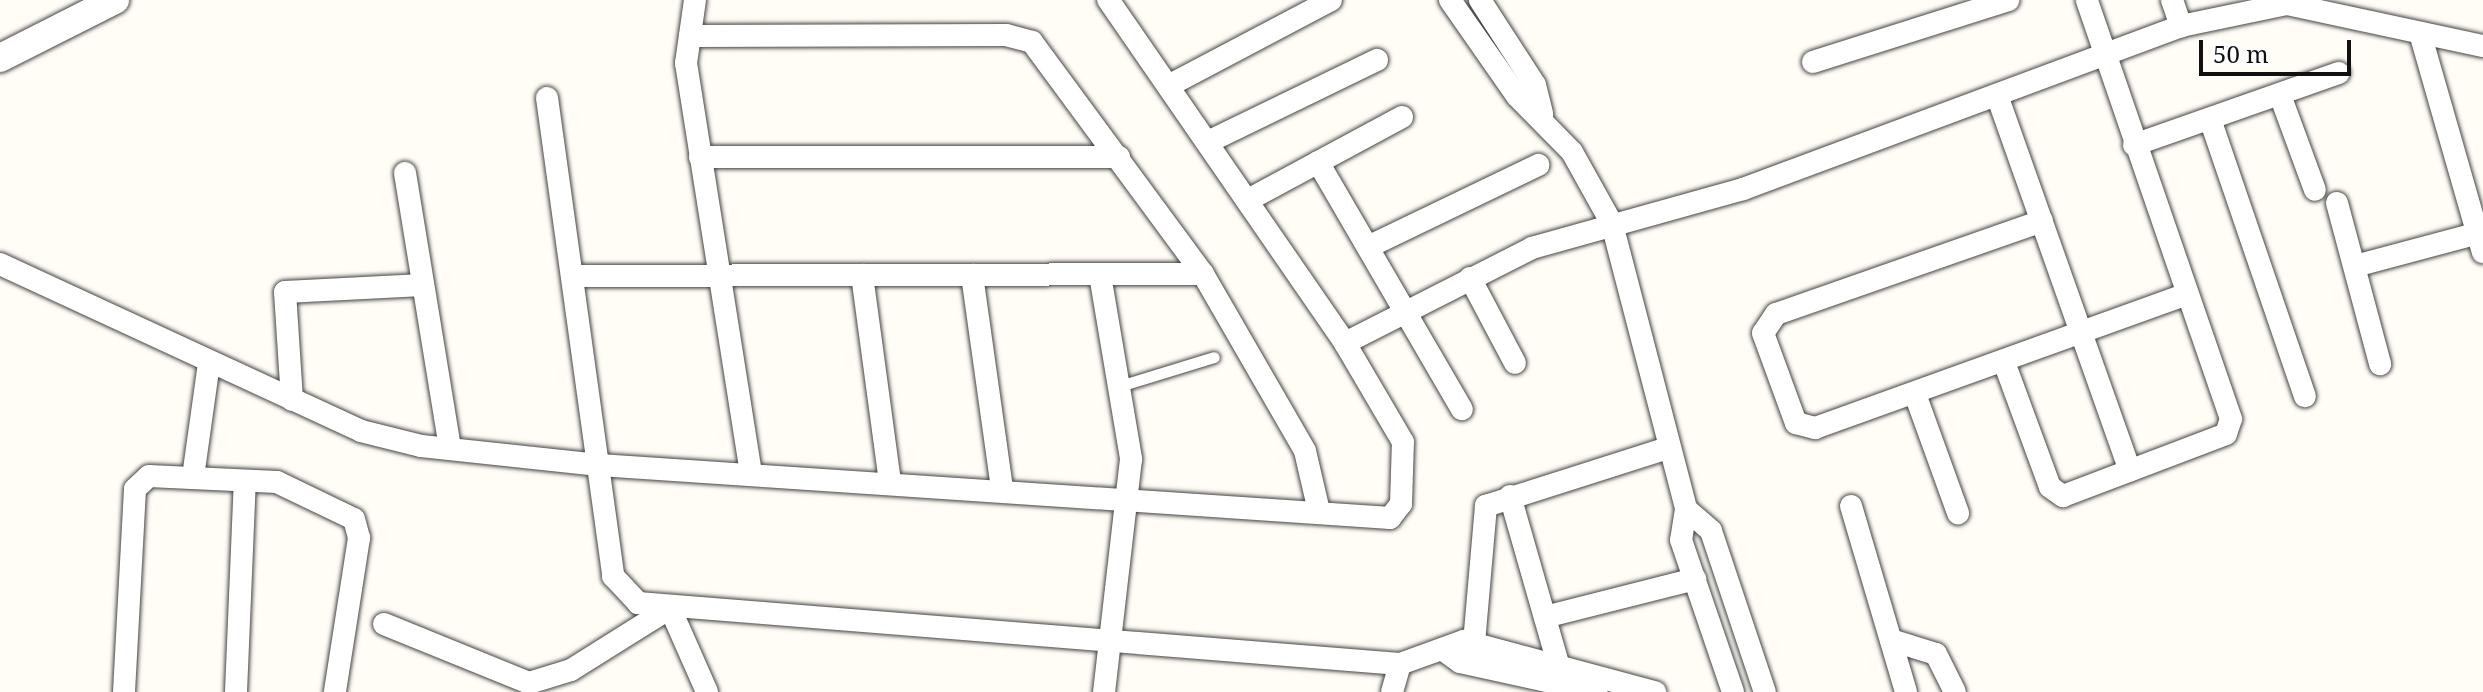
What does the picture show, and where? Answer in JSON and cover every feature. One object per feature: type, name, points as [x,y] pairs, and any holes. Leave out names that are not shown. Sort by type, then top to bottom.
[{"type":"street","points":[[0,58],[115,0]]},
{"type":"street","points":[[695,0],[686,63],[751,475]]},
{"type":"street","points":[[0,264],[361,431],[450,448],[599,465],[1132,496],[1390,518],[1401,504],[1403,442],[1345,343],[1170,85],[1108,0]]},
{"type":"street","points":[[1170,85],[1331,0]]},
{"type":"street","points":[[1450,0],[1517,96],[1542,114]]},
{"type":"street","points":[[1480,0],[1535,85],[1542,114],[1612,224],[1665,449],[1686,509],[1681,540],[1733,692]]},
{"type":"street","points":[[1813,62],[2008,0]]},
{"type":"street","points":[[2004,362],[2050,487],[2063,496],[2226,434],[2231,419],[2185,295],[2087,0]]},
{"type":"street","points":[[2172,0],[2181,26]]},
{"type":"street","points":[[1345,343],[1532,248],[1743,189],[1998,98],[2181,26],[2287,4],[2314,5],[2483,46]]},
{"type":"street","points":[[2355,266],[2481,239],[2420,33]]},
{"type":"street","points":[[690,36],[1018,37],[1040,50],[1203,274],[1305,451],[1319,511]]},
{"type":"street","points":[[1208,142],[1377,60]]},
{"type":"street","points":[[2134,145],[2339,73]]},
{"type":"street","points":[[2280,95],[2315,190]]},
{"type":"street","points":[[547,98],[616,585],[638,603],[670,608],[1400,664],[1442,649],[1474,643],[1558,663],[1655,692]]},
{"type":"street","points":[[1998,98],[2130,470]]},
{"type":"street","points":[[1248,200],[1402,117]]},
{"type":"street","points":[[2210,119],[2305,396]]},
{"type":"street","points":[[700,157],[1119,157]]},
{"type":"street","points":[[1318,162],[1370,246],[1462,409]]},
{"type":"street","points":[[1370,246],[1538,165]]},
{"type":"street","points":[[405,173],[450,448]]},
{"type":"street","points":[[2337,203],[2380,364]]},
{"type":"street","points":[[2042,221],[1767,322],[1763,333],[1803,428],[1915,394],[2185,295]]},
{"type":"street","points":[[574,276],[1203,274]]},
{"type":"street","points":[[862,275],[890,483]]},
{"type":"street","points":[[972,275],[1002,489]]},
{"type":"street","points":[[1100,275],[1120,386],[1132,496],[1108,640],[1104,692]]},
{"type":"street","points":[[1470,278],[1515,363]]},
{"type":"street","points":[[292,400],[285,292],[423,285]]},
{"type":"street","points":[[193,477],[209,363]]},
{"type":"street","points":[[1915,394],[1958,513]]},
{"type":"street","points":[[1474,643],[1481,520],[1492,501],[1665,449]]},
{"type":"street","points":[[124,692],[135,489],[149,476],[245,481],[298,488],[359,527],[335,692]]},
{"type":"street","points":[[236,692],[245,481]]},
{"type":"street","points":[[1510,496],[1558,663]]},
{"type":"street","points":[[1851,506],[1906,692]]},
{"type":"street","points":[[1686,509],[1711,531],[1765,692]]},
{"type":"street","points":[[1545,617],[1695,579]]},
{"type":"street","points":[[384,624],[529,683],[571,670],[670,608]]},
{"type":"street","points":[[670,608],[707,692]]},
{"type":"street","points":[[1891,640],[1936,654],[1955,692]]},
{"type":"street","points":[[1442,649],[1460,662],[1597,692]]},
{"type":"street","points":[[1392,692],[1400,664]]},
{"type":"lane","points":[[1120,386],[1214,357]]}]
